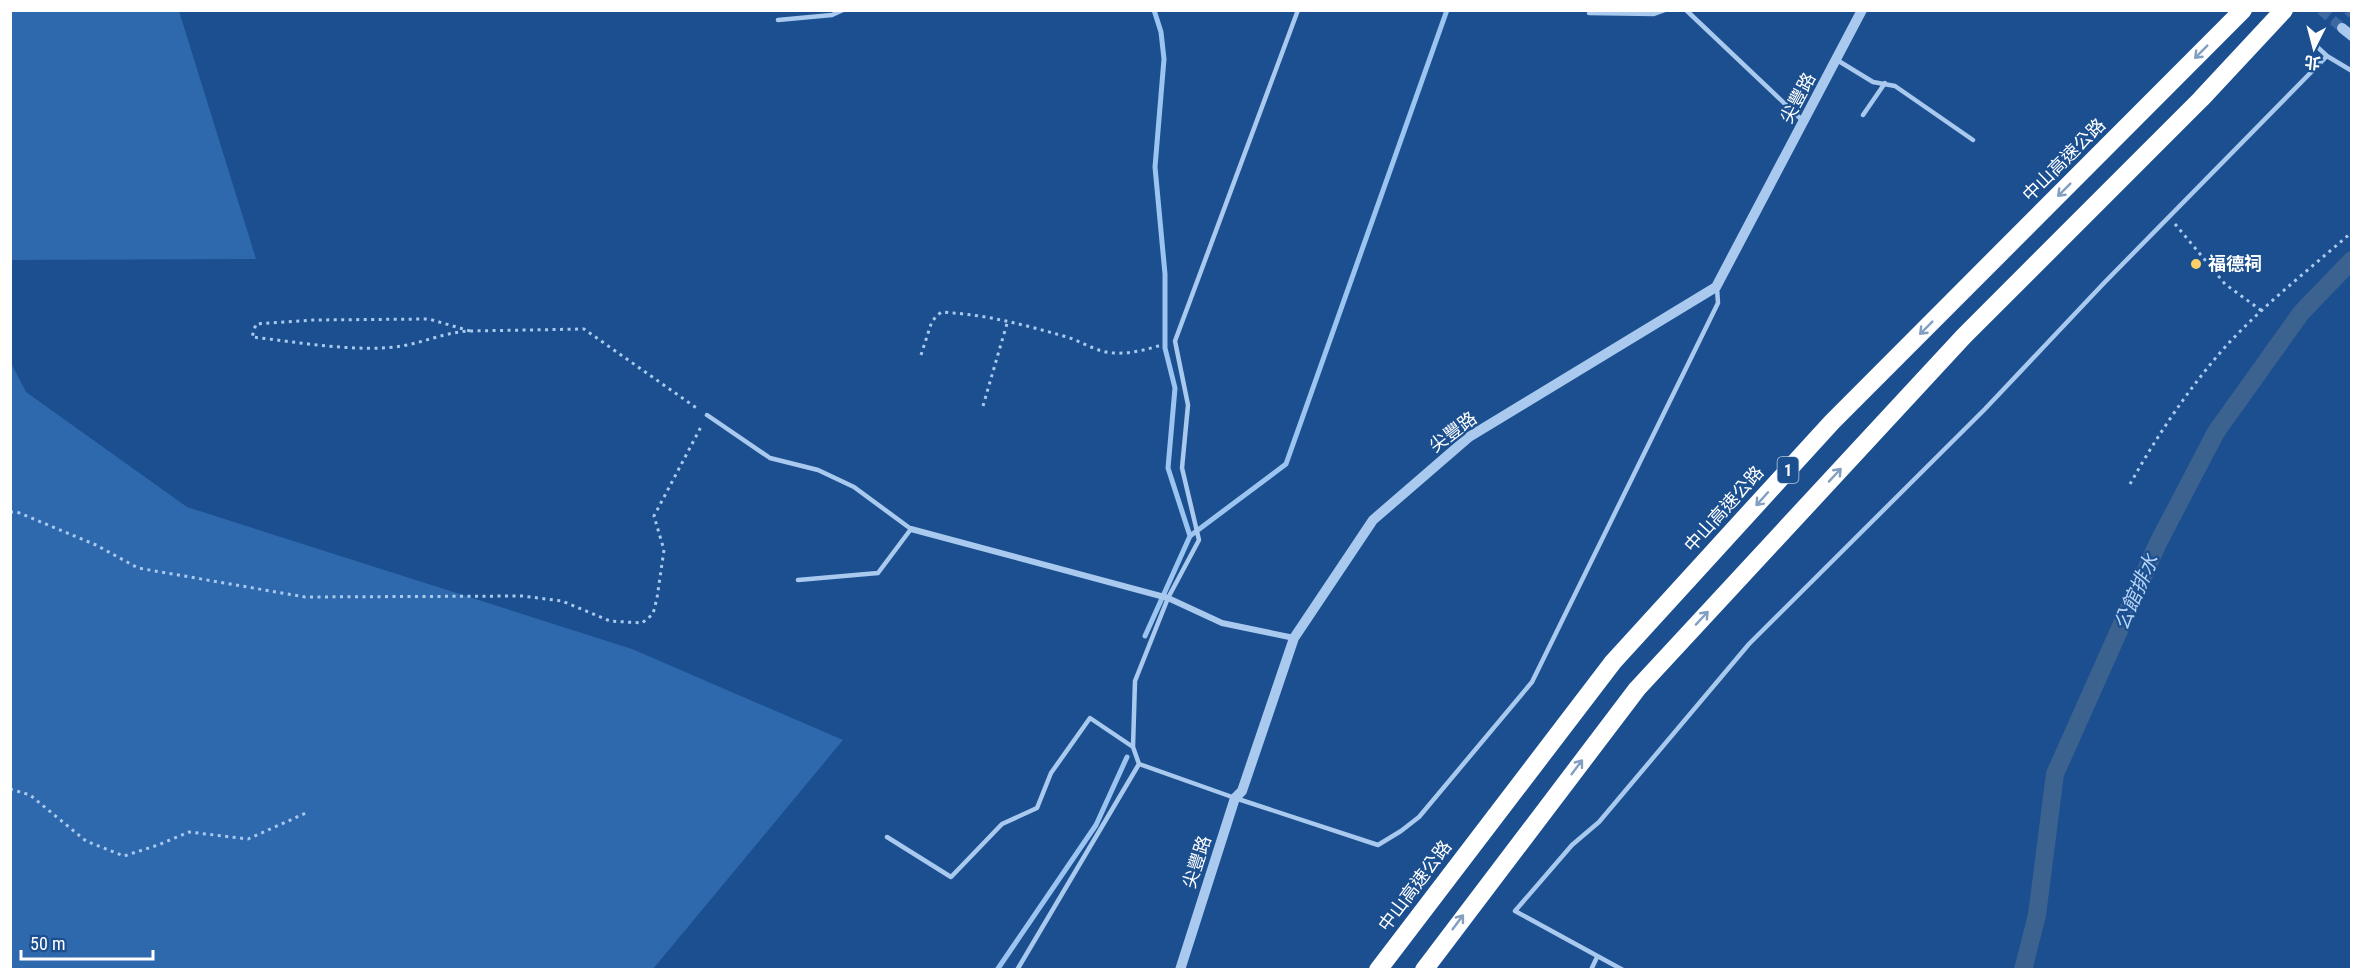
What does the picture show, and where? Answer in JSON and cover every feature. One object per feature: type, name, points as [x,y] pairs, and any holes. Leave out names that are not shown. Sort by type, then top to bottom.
[{"type":"highway","name":"中山高速公路","points":[[1378,969],[1613,662],[1832,422],[2243,10]]},
{"type":"highway","name":"1","points":[[1424,969],[1637,689],[1964,336],[2201,99],[2284,10]]},
{"type":"street","name":"尖豐路","points":[[1180,969],[1235,798],[1242,791],[1294,638],[1373,520],[1468,437],[1716,287],[1862,10]]},
{"type":"street","points":[[2342,28],[2352,36]]},
{"type":"street","points":[[911,530],[1165,598],[1222,623],[1294,638]]},
{"type":"lane","points":[[778,20],[832,15],[843,10]]},
{"type":"lane","points":[[1139,764],[1133,747],[1135,681],[1165,598],[1199,540],[1182,468],[1188,405],[1175,341],[1298,10]]},
{"type":"lane","points":[[1589,13],[1654,14],[1665,10]]},
{"type":"lane","points":[[1686,10],[1803,122]]},
{"type":"lane","points":[[2313,42],[2327,56],[2352,71]]},
{"type":"lane","points":[[1623,969],[1515,911],[1572,845],[1599,822],[1749,644],[1985,408],[2327,56]]},
{"type":"lane","points":[[1837,60],[1874,82],[1895,86],[1973,140]]},
{"type":"lane","points":[[1863,115],[1884,83]]},
{"type":"lane","points":[[1139,764],[1378,844],[1419,817],[1532,682],[1718,303],[1716,287]]},
{"type":"lane","points":[[707,415],[770,458],[818,470],[854,487],[911,530],[878,573],[798,580]]},
{"type":"lane","points":[[887,837],[951,877],[1002,824],[1037,808],[1051,773],[1090,718],[1133,747]]},
{"type":"lane","points":[[1017,969],[1139,764]]},
{"type":"lane","points":[[1591,969],[1597,957]]},
{"type":"path","points":[[2169,217],[2225,284],[2262,311]]},
{"type":"path","points":[[2130,484],[2156,438],[2210,365],[2262,311],[2352,232]]},
{"type":"path","points":[[921,354],[933,321],[941,312],[979,314],[1008,320],[1079,341],[1094,349],[1113,354],[1136,352],[1175,341]]},
{"type":"path","points":[[10,512],[17,512],[96,545],[138,568],[305,597],[522,596],[562,601],[610,621],[642,623],[653,614],[664,550],[654,516],[707,415],[585,329],[470,332],[456,332],[401,346],[344,347],[252,337],[256,324],[313,320],[429,319],[470,332]]},
{"type":"path","points":[[983,406],[1008,320]]},
{"type":"path","points":[[10,789],[30,795],[86,841],[124,856],[189,832],[248,839],[306,813]]},
{"type":"shaded area","points":[[10,11],[179,11],[256,259],[11,260]]},
{"type":"shaded area","points":[[11,363],[26,392],[187,507],[632,649],[843,740],[653,969],[11,969]]},
{"type":"waterway","points":[[1154,10],[1161,32],[1164,59],[1155,167],[1165,274],[1165,348],[1175,388],[1168,468],[1190,536]]},
{"type":"waterway","points":[[1145,636],[1190,536],[1286,464],[1447,10]]},
{"type":"waterway","name":"公館排水","points":[[2023,970],[2037,915],[2055,774],[2158,543],[2216,432],[2301,313],[2352,260]]},
{"type":"waterway","points":[[997,970],[1096,825],[1127,757]]},
{"type":"tunnel","points":[[2321,10],[2342,28]]},
{"type":"tunnel","points":[[2348,10],[2352,14]]},
{"type":"place","name":"福德祠","points":[[2196,264]]}]
